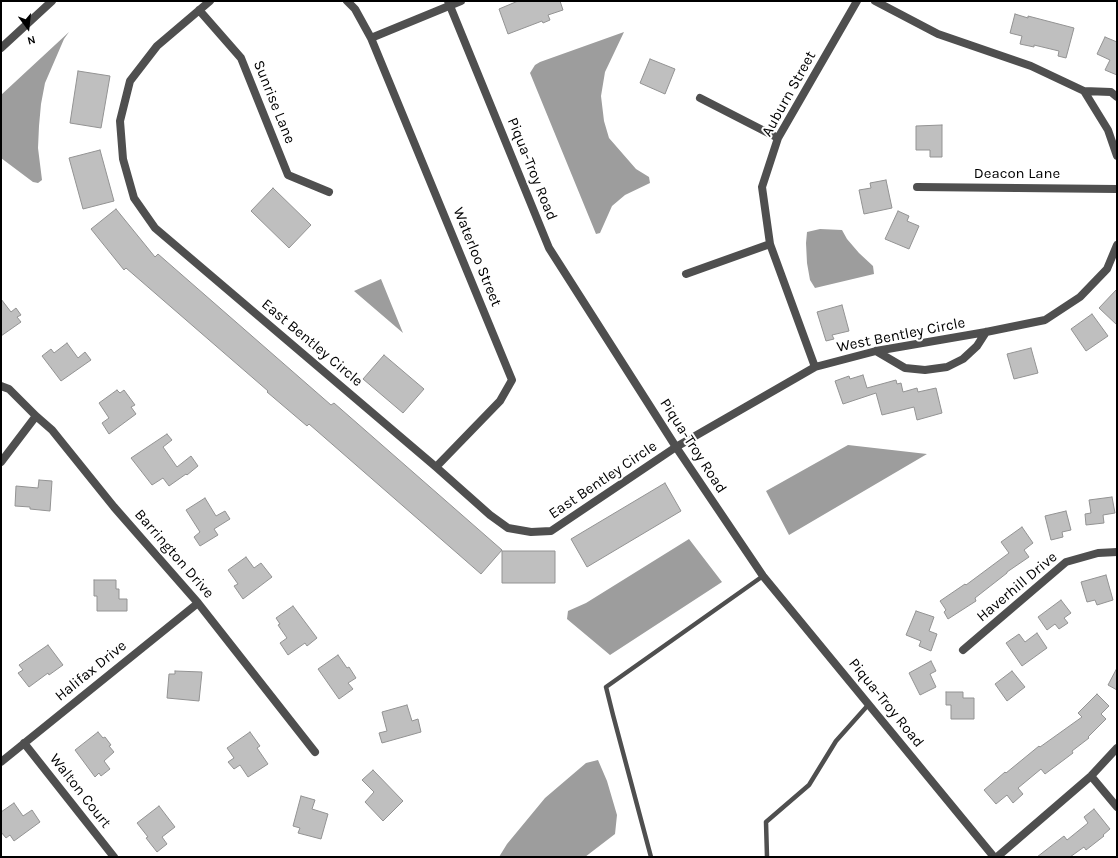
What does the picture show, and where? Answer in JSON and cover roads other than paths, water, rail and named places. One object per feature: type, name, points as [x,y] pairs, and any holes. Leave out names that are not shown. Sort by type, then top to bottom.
[{"type":"street","points":[[1,48],[52,1]]},
{"type":"street","name":"East Bentley Circle","points":[[210,1],[157,46],[130,81],[120,121],[123,159],[134,198],[155,228],[436,467],[490,515],[508,528],[531,532],[551,531],[676,448]]},
{"type":"street","points":[[347,1],[355,9],[371,38],[449,3],[461,1]]},
{"type":"street","name":"Auburn Street","points":[[815,367],[770,244],[762,187],[778,138],[857,1]]},
{"type":"street","points":[[875,1],[938,34],[1031,66],[1084,91],[1112,92],[1117,97]]},
{"type":"street","name":"Piqua-Troy Road","points":[[449,3],[549,248],[676,448],[763,576],[995,857]]},
{"type":"street","name":"Sunrise Lane","points":[[199,10],[241,58],[288,175],[328,192]]},
{"type":"street","name":"Waterloo Street","points":[[371,38],[512,380],[500,401],[436,467]]},
{"type":"street","points":[[1084,91],[1108,130],[1117,156]]},
{"type":"street","points":[[700,98],[778,138]]},
{"type":"street","name":"Deacon Lane","points":[[917,187],[1117,189]]},
{"type":"street","points":[[686,274],[770,244]]},
{"type":"street","name":"West Bentley Circle","points":[[676,448],[815,367],[876,351],[1045,320],[1080,297],[1106,269],[1117,245]]},
{"type":"street","points":[[876,351],[905,368],[925,370],[947,367],[963,359],[977,346],[986,332]]},
{"type":"street","name":"Barrington Drive","points":[[1,386],[9,389],[52,430],[114,507],[198,603],[315,752]]},
{"type":"street","points":[[1,462],[36,416]]},
{"type":"street","name":"Haverhill Drive","points":[[963,650],[1066,562],[1098,553],[1117,552]]},
{"type":"street","name":"Halifax Drive","points":[[1,762],[198,603]]},
{"type":"street","name":"Walton Court","points":[[24,743],[114,857]]},
{"type":"street","points":[[995,857],[1091,776],[1117,748]]},
{"type":"street","points":[[1091,776],[1117,807]]},
{"type":"lane","points":[[652,857],[606,686],[763,576]]},
{"type":"lane","points":[[767,857],[766,822],[809,785],[836,740],[869,704]]}]
